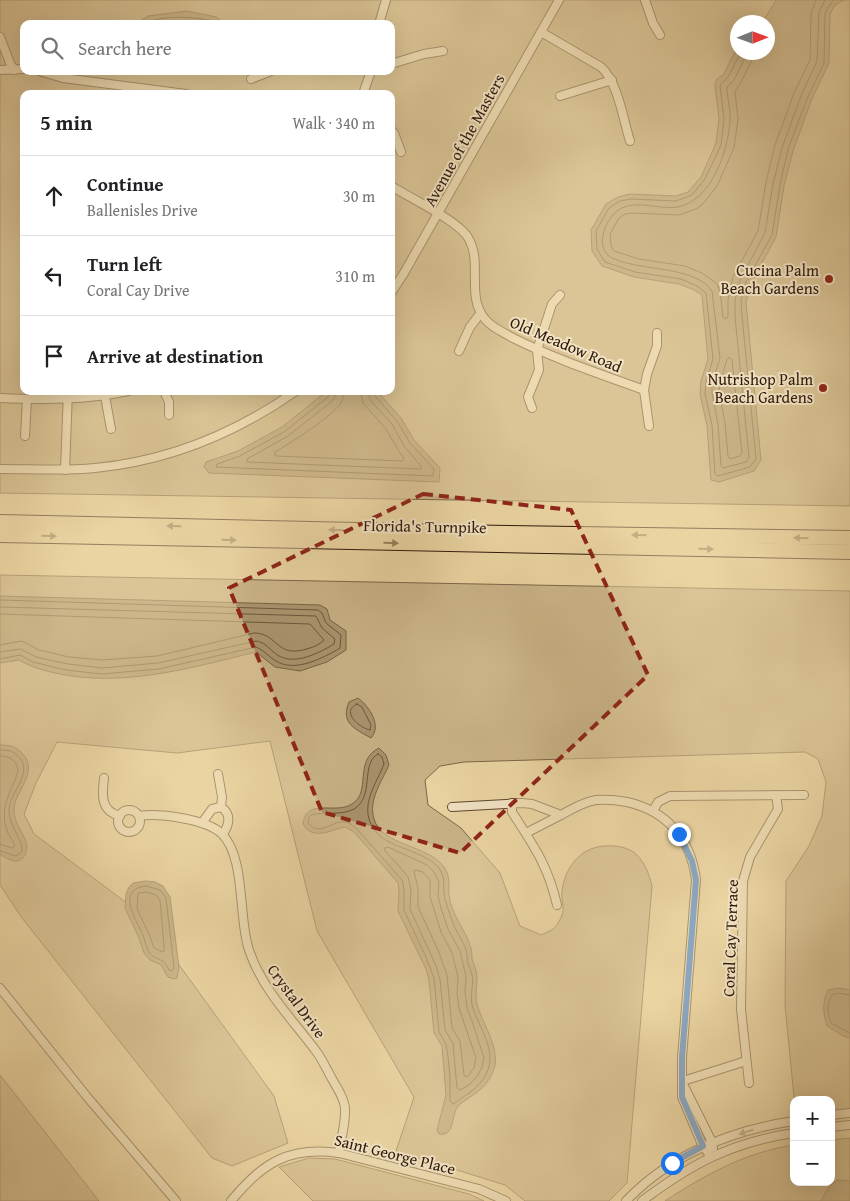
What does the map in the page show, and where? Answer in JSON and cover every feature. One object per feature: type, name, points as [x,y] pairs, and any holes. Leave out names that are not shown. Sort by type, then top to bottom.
[{"type":"highway","name":"Florida's Turnpike","points":[[0,522],[449,532],[850,538]]},
{"type":"highway","name":"Florida's Turnpike","points":[[0,535],[850,552]]},
{"type":"street","points":[[380,20],[386,0]]},
{"type":"street","name":"Avenue of the Masters","points":[[395,286],[558,0]]},
{"type":"street","points":[[645,0],[653,23],[660,34]]},
{"type":"street","points":[[541,32],[600,67],[612,80],[630,141]]},
{"type":"street","points":[[0,37],[14,70]]},
{"type":"street","points":[[395,63],[424,54],[443,51]]},
{"type":"street","points":[[0,70],[20,69]]},
{"type":"street","points":[[53,75],[155,90]]},
{"type":"street","points":[[252,79],[262,75]]},
{"type":"street","points":[[365,90],[370,75]]},
{"type":"street","points":[[560,96],[612,80]]},
{"type":"street","points":[[395,136],[401,152]]},
{"type":"street","points":[[395,188],[462,229],[473,246],[476,300],[480,314],[470,328],[459,351]]},
{"type":"street","points":[[532,408],[528,397],[539,370],[537,350],[552,304],[560,295]]},
{"type":"street","name":"Old Meadow Road","points":[[480,314],[494,328],[537,350],[644,390]]},
{"type":"street","points":[[649,426],[644,390],[647,374],[657,346],[657,333]]},
{"type":"street","points":[[0,398],[26,399],[68,395],[110,395]]},
{"type":"street","points":[[65,470],[68,395]]},
{"type":"street","points":[[165,395],[169,415]]},
{"type":"street","points":[[0,469],[65,470],[122,465],[181,450],[205,442],[242,424],[289,395]]},
{"type":"street","points":[[105,396],[111,429]]},
{"type":"street","points":[[25,436],[26,399]]},
{"type":"street","points":[[218,774],[222,797],[221,807]]},
{"type":"street","points":[[104,778],[102,796],[104,805],[111,812],[120,816]]},
{"type":"street","name":"Coral Cay Terrace","points":[[750,1083],[746,1061],[742,1009],[743,881],[750,857],[778,809],[776,795]]},
{"type":"street","points":[[654,811],[658,802],[670,796],[804,795]]},
{"type":"street","points":[[526,833],[587,802],[608,800],[637,804],[654,811],[679,834],[692,861],[696,880],[682,1058],[682,1097],[703,1146],[713,1155]]},
{"type":"street","points":[[452,807],[528,803],[561,815]]},
{"type":"street","points":[[512,804],[512,812],[541,857],[549,874],[557,905]]},
{"type":"street","points":[[202,822],[212,809],[221,807]]},
{"type":"street","points":[[139,816],[148,814],[202,822],[223,834],[227,828],[228,818],[225,809],[221,807]]},
{"type":"street","points":[[131,810],[139,816],[139,826],[129,832],[120,826],[118,819],[120,816],[125,811],[131,810]]},
{"type":"street","name":"Crystal Drive","points":[[223,834],[236,860],[245,935],[251,957],[269,989],[317,1052],[341,1095],[345,1109],[339,1153]]},
{"type":"street","points":[[0,988],[82,1091],[176,1201]]},
{"type":"street","points":[[683,1082],[746,1061]]},
{"type":"street","points":[[683,1082],[712,1143],[713,1155]]},
{"type":"street","points":[[835,1115],[850,1113]]},
{"type":"street","points":[[626,1201],[638,1189],[672,1163],[703,1146],[758,1128],[790,1122]]},
{"type":"street","points":[[835,1127],[850,1125]]},
{"type":"street","points":[[642,1201],[674,1177],[713,1155],[764,1138],[790,1134]]},
{"type":"street","name":"Saint George Place","points":[[232,1201],[256,1174],[280,1159],[310,1151],[339,1153],[479,1189],[506,1201]]},
{"type":"highlighted area","points":[[423,494],[571,510],[648,675],[460,853],[322,812],[229,588]]},
{"type":"shaded area","points":[[0,0],[850,0],[850,506],[0,493]]},
{"type":"shaded area","points":[[0,575],[850,591],[850,1109],[835,1111],[835,1096],[794,1096],[785,1005],[786,881],[809,846],[822,816],[826,782],[818,759],[805,752],[464,762],[440,766],[425,780],[428,805],[461,828],[500,873],[520,926],[541,935],[554,928],[558,923],[563,912],[562,892],[566,875],[575,861],[588,850],[609,846],[626,848],[634,852],[645,866],[652,886],[627,1183],[609,1201],[525,1201],[505,1185],[396,1151],[414,1097],[317,931],[270,741],[177,753],[57,742],[36,783],[24,814],[34,834],[143,915],[274,1096],[288,1143],[232,1166],[212,1158],[22,918],[0,885]]},
{"type":"shaded area","points":[[0,1075],[99,1201],[0,1201]]},
{"type":"shaded area","points":[[850,1138],[850,1201],[665,1201],[695,1182],[726,1166],[759,1153],[790,1146],[790,1186],[835,1186],[835,1140]]},
{"type":"shaded area","points":[[309,1158],[335,1159],[469,1194],[484,1201],[313,1201],[279,1167]]},
{"type":"water","points":[[776,0],[844,0],[835,5],[830,14],[829,63],[811,101],[793,151],[784,186],[776,237],[751,284],[746,302],[761,460],[754,471],[719,482],[711,480],[707,426],[700,394],[701,381],[708,359],[702,295],[679,284],[634,277],[602,266],[592,251],[591,230],[606,204],[618,197],[630,194],[676,196],[688,192],[701,177],[716,143],[719,119],[715,85],[717,79],[724,74],[731,60],[775,60],[775,15],[767,15]]},
{"type":"water","points":[[187,11],[216,17],[220,20],[142,20],[148,16]]},
{"type":"water","points":[[322,395],[381,395],[401,418],[414,440],[440,468],[439,482],[209,473],[204,467],[206,462],[238,451],[282,427]]},
{"type":"water","points":[[0,596],[320,605],[327,609],[330,620],[346,631],[346,650],[327,662],[300,671],[275,667],[256,652],[182,670],[156,674],[106,678],[80,677],[46,671],[19,660],[0,663]]},
{"type":"water","points":[[358,698],[367,706],[375,722],[374,733],[371,738],[355,728],[346,715],[349,702]]},
{"type":"water","points":[[0,745],[12,746],[19,750],[26,759],[28,766],[28,773],[15,802],[14,809],[17,823],[27,845],[25,855],[18,861],[10,860],[0,854]]},
{"type":"water","points":[[379,748],[386,755],[389,765],[374,798],[374,819],[386,835],[428,854],[444,867],[448,878],[450,902],[471,948],[477,975],[477,1004],[494,1049],[495,1065],[489,1079],[479,1091],[458,1106],[450,1129],[444,1134],[439,1134],[437,1130],[446,1095],[442,1046],[434,1033],[429,980],[426,969],[398,911],[398,883],[354,832],[345,827],[317,833],[311,832],[303,824],[305,816],[310,811],[322,808],[345,807],[358,799],[361,792],[364,768],[371,754]]},
{"type":"water","points":[[155,882],[163,886],[170,897],[179,967],[177,978],[174,979],[168,977],[161,965],[150,960],[144,953],[125,908],[126,894],[129,887],[133,883]]},
{"type":"water","points":[[838,988],[850,990],[850,1038],[827,1026],[824,1012],[826,995],[828,990]]},
{"type":"water","points":[[838,1180],[850,1181],[850,1201],[821,1201],[830,1186],[835,1186],[835,1182]]},
{"type":"place","name":"Cucina Palm Beach Gardens","points":[[829,279]]},
{"type":"place","name":"Nutrishop Palm Beach Gardens","points":[[823,388]]},
{"type":"route","points":[[672,1163],[703,1146],[682,1097],[682,1058],[696,880],[692,861],[679,834]]}]
